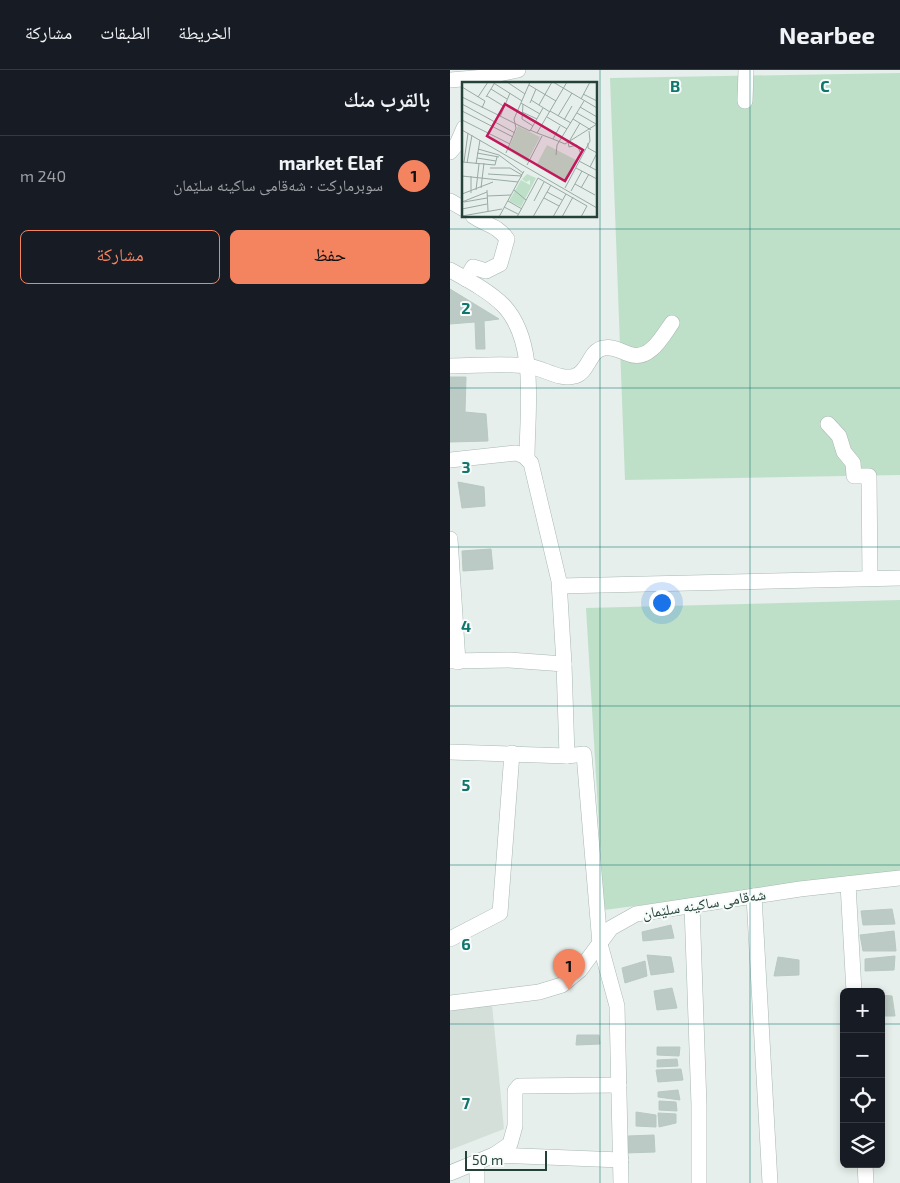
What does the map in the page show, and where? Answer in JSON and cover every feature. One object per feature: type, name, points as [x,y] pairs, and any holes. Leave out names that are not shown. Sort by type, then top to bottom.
[{"type":"street","points":[[450,80],[485,77],[517,70]]},
{"type":"street","points":[[512,82],[517,70]]},
{"type":"street","points":[[745,102],[746,70]]},
{"type":"street","points":[[450,152],[457,144],[462,133]]},
{"type":"street","points":[[450,201],[462,208]]},
{"type":"street","points":[[466,279],[473,267],[486,271],[500,264],[507,239],[499,228],[476,218]]},
{"type":"street","points":[[451,271],[488,293],[514,320],[522,337],[527,366],[527,458]]},
{"type":"street","points":[[450,366],[527,366],[567,377],[576,376],[583,371],[594,353],[599,349],[606,347],[620,350],[630,355],[644,354],[652,349],[672,324]]},
{"type":"street","points":[[828,424],[839,436],[844,452],[853,463],[854,476],[869,476],[870,578]]},
{"type":"street","points":[[450,460],[516,453],[527,458],[531,463],[560,586],[567,756]]},
{"type":"street","points":[[450,539],[454,662],[509,660],[564,664]]},
{"type":"street","points":[[560,586],[900,578]]},
{"type":"street","points":[[450,752],[567,756],[584,754],[600,944],[618,1006],[621,1183]]},
{"type":"street","points":[[450,939],[500,913],[512,753]]},
{"type":"street","name":"شەقامی ساکینە سلێمان","points":[[450,1003],[551,990],[571,979],[611,928],[627,917],[754,896],[900,878]]},
{"type":"street","points":[[848,884],[854,988]]},
{"type":"street","points":[[754,896],[770,1183]]},
{"type":"street","points":[[692,906],[700,1183]]},
{"type":"street","points":[[450,1173],[494,1155],[510,1144],[515,1126],[515,1091],[519,1086],[619,1085]]},
{"type":"street","points":[[494,1155],[621,1160]]},
{"type":"street","points":[[477,1162],[477,1183]]},
{"type":"street","points":[[865,1168],[866,1183]]},
{"type":"shaded area","points":[[492,1004],[504,1129],[450,1150],[450,1009]]},
{"type":"green space","points":[[900,73],[900,475],[625,480],[610,78]]},
{"type":"green space","points":[[900,600],[900,871],[604,910],[586,608]]},
{"type":"building","points":[[450,289],[499,319],[484,321],[485,349],[476,349],[475,322],[450,324]]},
{"type":"building","points":[[450,377],[466,377],[465,412],[486,414],[488,441],[450,442]]},
{"type":"building","points":[[458,482],[484,487],[485,506],[462,508]]},
{"type":"building","points":[[491,549],[493,569],[463,571],[462,551]]},
{"type":"building","points":[[892,909],[895,924],[863,925],[861,911]]},
{"type":"building","points":[[671,925],[674,938],[643,941],[642,932]]},
{"type":"building","points":[[894,931],[896,951],[863,951],[860,935]]},
{"type":"building","points":[[647,955],[671,957],[674,972],[651,975]]},
{"type":"building","points":[[895,956],[894,970],[865,971],[865,959]]},
{"type":"building","points":[[778,957],[799,960],[799,975],[774,976]]},
{"type":"building","points":[[645,961],[647,976],[625,983],[622,968]]},
{"type":"building","points":[[672,988],[677,1008],[657,1010],[654,991]]},
{"type":"building","points":[[885,995],[892,996],[895,1016],[885,1016]]},
{"type":"building","points":[[577,1035],[599,1035],[600,1044],[576,1045]]},
{"type":"building","points":[[657,1047],[680,1047],[679,1056],[657,1055]]},
{"type":"building","points":[[677,1059],[678,1066],[657,1067],[657,1060]]},
{"type":"building","points":[[681,1069],[683,1080],[658,1082],[656,1070]]},
{"type":"building","points":[[678,1090],[680,1100],[658,1097],[658,1092]]},
{"type":"building","points":[[659,1101],[676,1102],[677,1111],[659,1110]]},
{"type":"building","points":[[636,1112],[656,1115],[656,1127],[636,1126]]},
{"type":"building","points":[[658,1113],[676,1114],[676,1123],[659,1127]]},
{"type":"building","points":[[654,1135],[655,1152],[625,1153],[628,1136]]},
{"type":"place","name":"market Elaf","points":[[569,990]]}]
